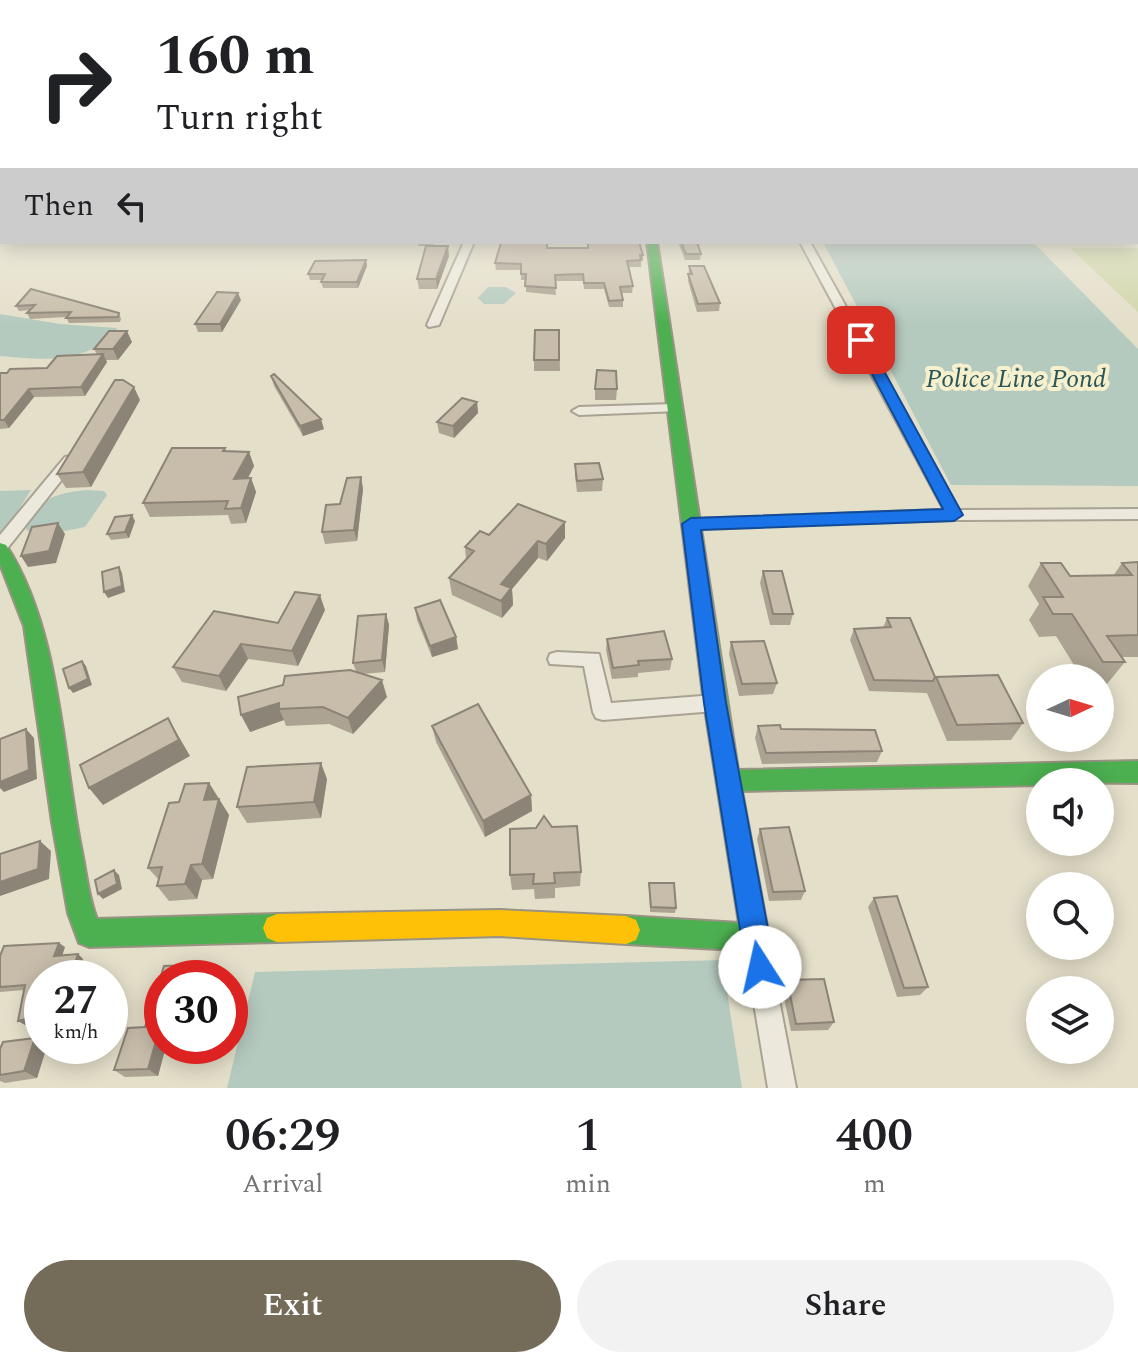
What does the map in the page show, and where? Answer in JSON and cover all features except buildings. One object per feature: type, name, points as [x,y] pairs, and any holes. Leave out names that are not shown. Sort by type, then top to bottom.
[{"type":"street","points":[[433,325],[468,244]]},
{"type":"street","points":[[652,244],[715,703],[782,1088]]},
{"type":"street","points":[[806,244],[954,515]]},
{"type":"street","points":[[579,411],[674,408]]},
{"type":"street","points":[[79,449],[0,547],[16,571],[39,641],[55,769],[81,913],[89,933],[500,923],[755,937]]},
{"type":"street","points":[[691,524],[954,515],[1138,514]]},
{"type":"street","points":[[557,659],[592,659],[603,712],[715,703]]},
{"type":"street","points":[[729,781],[1138,772]]},
{"type":"green space","points":[[1070,248],[1138,248],[1138,312]]},
{"type":"water","name":"Police Line Pond","points":[[824,244],[1035,244],[1138,349],[1138,486],[951,485]]},
{"type":"water","points":[[488,287],[506,287],[516,293],[504,304],[484,304],[478,298]]},
{"type":"water","points":[[0,314],[60,324],[117,328],[114,337],[72,356],[45,359],[0,356]]},
{"type":"water","points":[[31,490],[4,533],[0,533],[0,491]]},
{"type":"water","points":[[87,490],[104,491],[107,495],[85,527],[38,536],[26,530],[29,519],[41,504],[58,495]]},
{"type":"water","points":[[722,960],[742,1088],[227,1088],[233,1064],[248,1064],[248,1001],[255,972]]},
{"type":"traffic: fast","points":[[626,930],[755,937],[715,703],[652,244]]},
{"type":"traffic: fast","points":[[0,549],[15,573],[34,626],[64,822],[81,913],[89,933],[277,928]]},
{"type":"traffic: fast","points":[[729,781],[1138,772]]},
{"type":"traffic: slow","points":[[277,928],[500,923],[626,930]]},
{"type":"route","points":[[760,967],[715,703],[691,524],[954,515],[861,340]]}]
